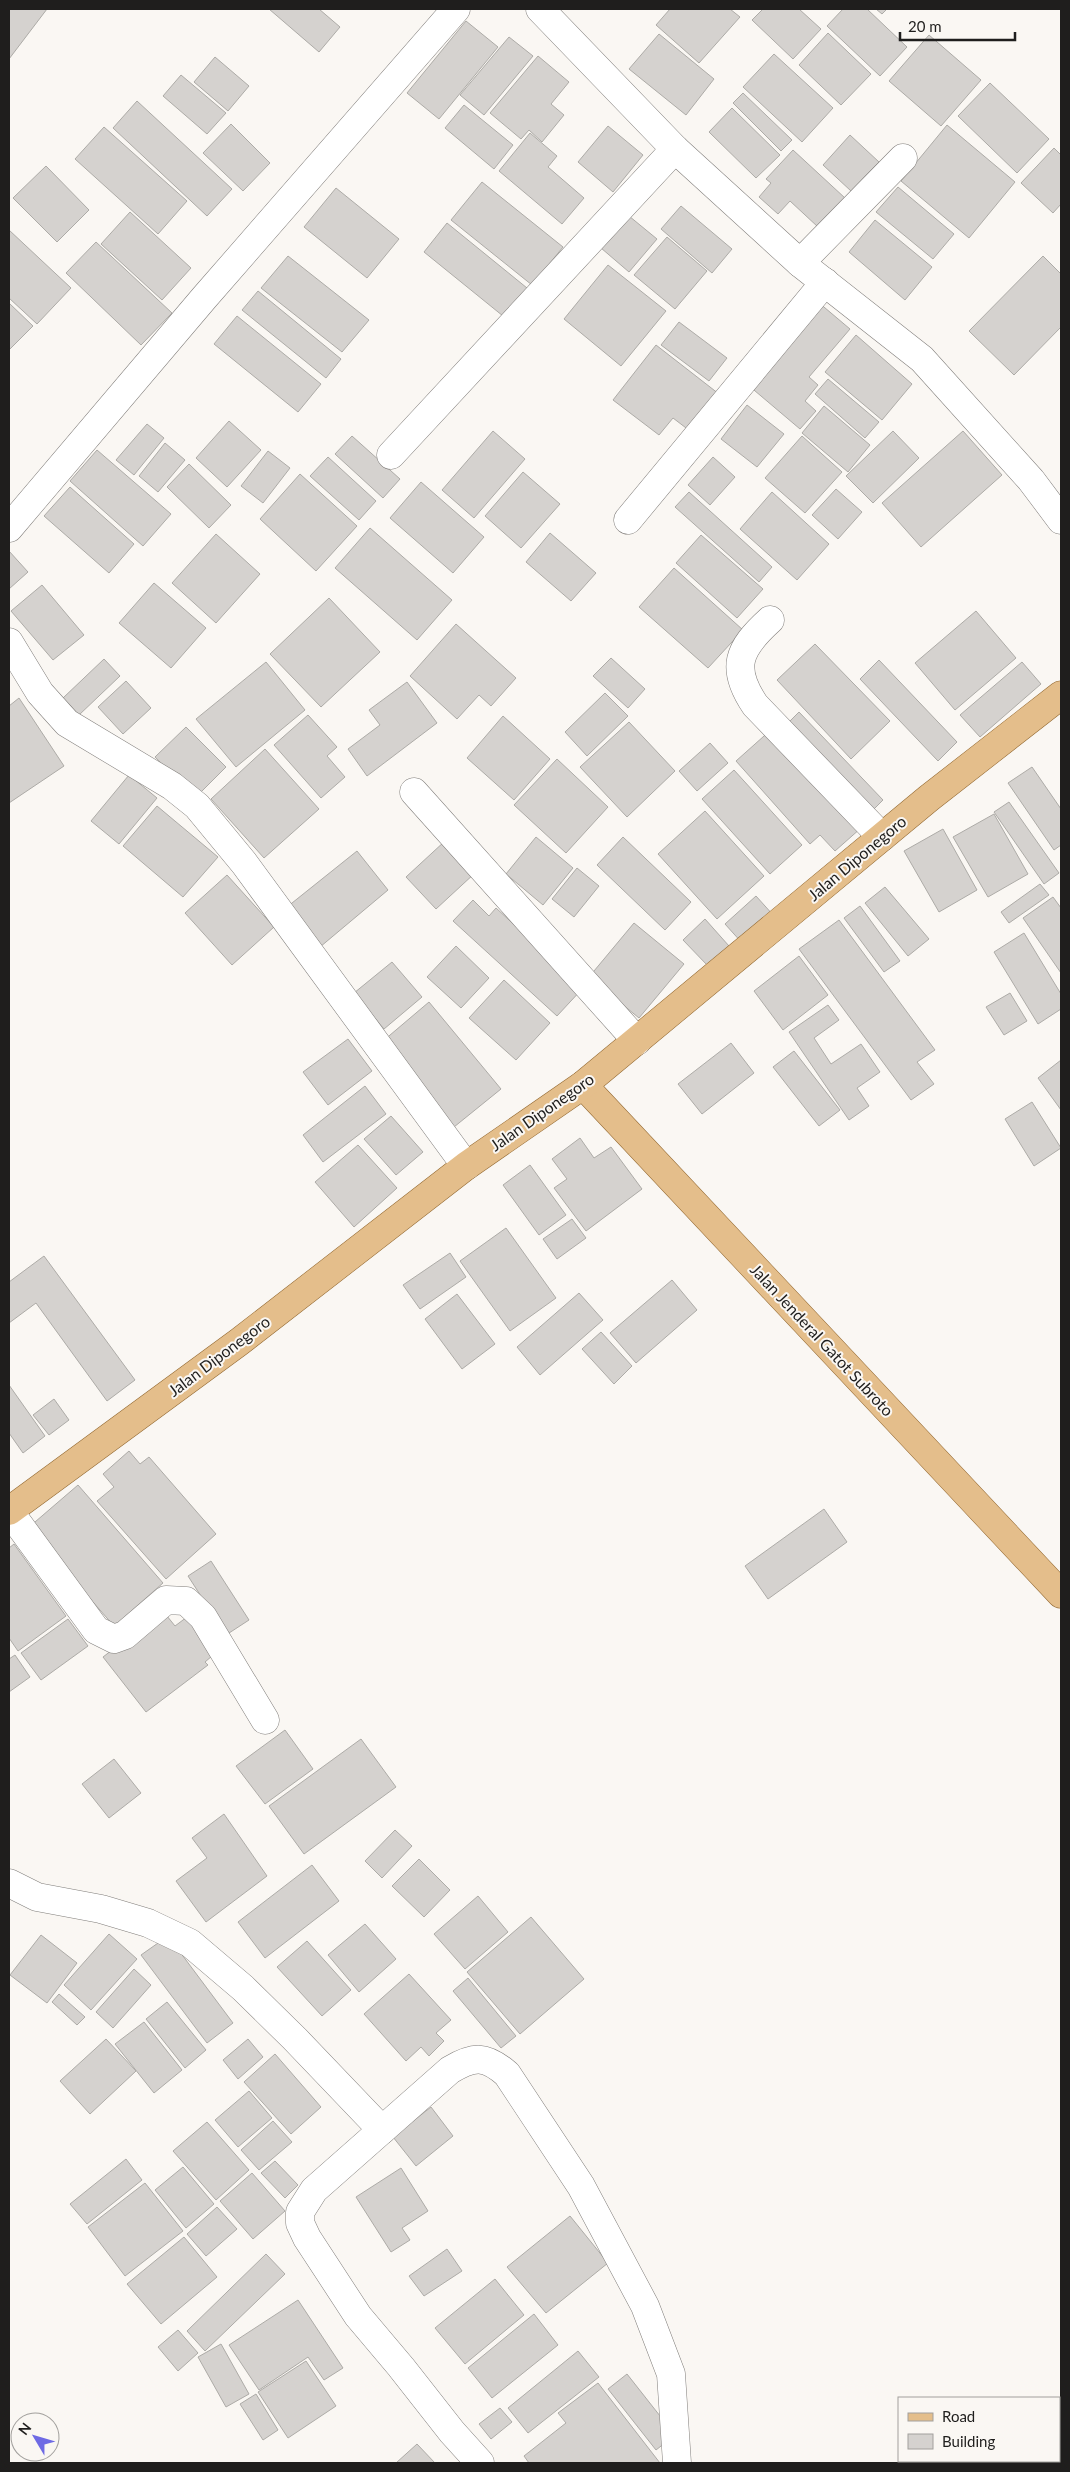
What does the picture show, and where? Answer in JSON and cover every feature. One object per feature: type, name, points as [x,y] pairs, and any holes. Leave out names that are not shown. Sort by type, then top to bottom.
[{"type":"main road","name":"Jalan Diponegoro","points":[[9,1511],[239,1342],[466,1166],[584,1085],[882,837],[1061,695]]},
{"type":"main road","name":"Jalan Jenderal Gatot Subroto","points":[[584,1085],[1061,1594]]},
{"type":"street","points":[[9,528],[204,298],[456,9]]},
{"type":"street","points":[[540,9],[675,148],[800,263],[922,359],[1031,480],[1061,520]]},
{"type":"street","points":[[391,455],[675,148]]},
{"type":"street","points":[[800,263],[903,158]]},
{"type":"street","points":[[628,520],[825,282]]},
{"type":"street","points":[[770,620],[759,630],[744,650],[739,665],[746,692],[755,705],[882,837]]},
{"type":"street","points":[[9,642],[40,693],[67,723],[172,786],[197,806],[244,863],[466,1166]]},
{"type":"street","points":[[414,792],[637,1041]]},
{"type":"street","points":[[9,1511],[96,1630],[114,1639],[125,1635],[166,1600],[186,1601],[202,1617],[265,1720]]},
{"type":"street","points":[[9,1883],[37,1897],[101,1909],[148,1923],[190,1943],[243,1988],[289,2032],[382,2130]]},
{"type":"street","points":[[480,2463],[452,2432],[358,2316],[307,2238],[300,2223],[302,2208],[314,2190],[450,2070],[470,2059],[489,2061],[507,2074],[582,2186],[645,2306],[671,2374],[677,2463]]},
{"type":"building","points":[[9,9],[47,9],[9,59]]},
{"type":"building","points":[[269,9],[319,9],[340,27],[319,52]]},
{"type":"building","points":[[670,9],[730,9],[740,17],[699,63],[656,25]]},
{"type":"building","points":[[763,9],[799,9],[821,29],[793,59],[752,20]]},
{"type":"building","points":[[843,9],[867,9],[907,47],[880,76],[827,26]]},
{"type":"building","points":[[876,9],[887,9],[882,14]]},
{"type":"building","points":[[466,21],[498,47],[439,119],[407,93]]},
{"type":"building","points":[[828,33],[871,74],[841,105],[799,65]]},
{"type":"building","points":[[659,34],[714,79],[686,115],[629,69]]},
{"type":"building","points":[[929,35],[981,80],[941,126],[889,81]]},
{"type":"building","points":[[509,37],[533,56],[484,115],[460,95]]},
{"type":"building","points":[[774,54],[833,108],[802,142],[743,87]]},
{"type":"building","points":[[538,56],[569,82],[551,104],[564,115],[542,142],[529,130],[521,139],[490,113]]},
{"type":"building","points":[[215,57],[249,86],[228,111],[194,82]]},
{"type":"building","points":[[181,75],[226,113],[207,134],[163,96]]},
{"type":"building","points":[[990,83],[1049,139],[1017,173],[958,116]]},
{"type":"building","points":[[743,93],[792,140],[781,151],[733,103]]},
{"type":"building","points":[[137,101],[232,189],[207,216],[113,128]]},
{"type":"building","points":[[464,105],[513,145],[494,169],[445,128]]},
{"type":"building","points":[[732,108],[780,155],[756,178],[709,132]]},
{"type":"building","points":[[231,124],[270,163],[243,191],[203,153]]},
{"type":"building","points":[[947,125],[1015,182],[969,238],[901,181]]},
{"type":"building","points":[[608,126],[643,155],[613,192],[578,162]]},
{"type":"building","points":[[104,127],[187,201],[158,234],[75,159]]},
{"type":"building","points":[[530,133],[557,156],[548,167],[584,198],[562,224],[499,171]]},
{"type":"building","points":[[850,135],[879,162],[851,191],[823,165]]},
{"type":"building","points":[[1054,148],[1061,155],[1061,204],[1053,213],[1021,183]]},
{"type":"building","points":[[793,150],[845,198],[818,227],[790,201],[778,214],[759,197],[771,183],[766,179]]},
{"type":"building","points":[[46,166],[89,210],[57,242],[13,198]]},
{"type":"building","points":[[482,182],[563,247],[532,285],[451,220]]},
{"type":"building","points":[[898,187],[954,234],[933,259],[876,212]]},
{"type":"building","points":[[336,188],[399,239],[367,278],[304,227]]},
{"type":"building","points":[[681,206],[732,249],[712,273],[661,229]]},
{"type":"building","points":[[130,212],[191,268],[162,300],[101,244]]},
{"type":"building","points":[[629,216],[657,239],[629,272],[601,248]]},
{"type":"building","points":[[875,220],[932,267],[905,300],[849,252]]},
{"type":"building","points":[[447,223],[527,288],[503,316],[424,252]]},
{"type":"building","points":[[9,230],[71,288],[37,324],[9,298]]},
{"type":"building","points":[[667,237],[707,271],[675,309],[634,275]]},
{"type":"building","points":[[96,242],[172,313],[141,345],[66,273]]},
{"type":"building","points":[[288,256],[369,320],[342,352],[261,288]]},
{"type":"building","points":[[1043,256],[1061,274],[1061,327],[1014,375],[969,331]]},
{"type":"building","points":[[608,265],[666,311],[621,366],[564,319]]},
{"type":"building","points":[[258,291],[341,359],[326,378],[242,310]]},
{"type":"building","points":[[818,302],[850,329],[809,377],[818,385],[805,401],[816,411],[800,429],[748,385]]},
{"type":"building","points":[[9,303],[33,326],[9,350]]},
{"type":"building","points":[[237,316],[321,384],[298,412],[214,344]]},
{"type":"building","points":[[679,322],[727,358],[709,381],[661,345]]},
{"type":"building","points":[[856,335],[912,384],[882,420],[825,372]]},
{"type":"building","points":[[656,345],[719,394],[690,431],[673,418],[659,435],[613,400]]},
{"type":"building","points":[[828,379],[879,422],[865,438],[815,394]]},
{"type":"building","points":[[747,405],[784,434],[757,467],[721,439]]},
{"type":"building","points":[[824,406],[870,445],[848,472],[802,433]]},
{"type":"building","points":[[229,421],[261,450],[227,487],[196,458]]},
{"type":"building","points":[[147,424],[164,438],[134,475],[116,460]]},
{"type":"building","points":[[493,431],[525,459],[474,518],[442,490]]},
{"type":"building","points":[[893,431],[919,458],[873,503],[846,476]]},
{"type":"building","points":[[963,431],[1002,475],[921,547],[882,503]]},
{"type":"building","points":[[352,436],[400,479],[383,498],[335,454]]},
{"type":"building","points":[[802,436],[842,472],[805,513],[765,478]]},
{"type":"building","points":[[165,443],[185,460],[158,492],[139,476]]},
{"type":"building","points":[[97,450],[171,514],[143,546],[70,481]]},
{"type":"building","points":[[268,451],[290,468],[263,503],[241,486]]},
{"type":"building","points":[[328,457],[376,501],[359,520],[310,476]]},
{"type":"building","points":[[713,457],[735,477],[710,505],[688,485]]},
{"type":"building","points":[[189,464],[231,505],[209,528],[167,487]]},
{"type":"building","points":[[523,472],[560,504],[521,548],[485,516]]},
{"type":"building","points":[[300,474],[357,526],[316,571],[260,519]]},
{"type":"building","points":[[421,482],[484,537],[453,573],[390,518]]},
{"type":"building","points":[[70,487],[134,544],[109,573],[44,516]]},
{"type":"building","points":[[836,489],[862,512],[838,539],[812,515]]},
{"type":"building","points":[[689,492],[772,567],[759,582],[675,507]]},
{"type":"building","points":[[772,492],[829,544],[797,580],[740,529]]},
{"type":"building","points":[[370,528],[452,600],[417,640],[335,568]]},
{"type":"building","points":[[550,533],[596,573],[571,601],[526,562]]},
{"type":"building","points":[[216,534],[260,574],[216,623],[172,583]]},
{"type":"building","points":[[701,535],[763,589],[737,618],[676,563]]},
{"type":"building","points":[[9,551],[28,572],[9,589]]},
{"type":"building","points":[[674,568],[743,630],[708,668],[639,607]]},
{"type":"building","points":[[154,583],[206,628],[171,668],[119,623]]},
{"type":"building","points":[[42,585],[84,635],[53,660],[11,611]]},
{"type":"building","points":[[329,598],[380,652],[321,707],[270,654]]},
{"type":"building","points":[[976,611],[1016,658],[955,710],[915,663]]},
{"type":"building","points":[[456,624],[516,678],[491,706],[479,695],[457,719],[410,676]]},
{"type":"building","points":[[815,644],[890,721],[851,759],[777,680]]},
{"type":"building","points":[[611,658],[645,689],[628,708],[593,676]]},
{"type":"building","points":[[104,659],[120,676],[79,715],[63,698]]},
{"type":"building","points":[[879,660],[957,742],[938,761],[860,679]]},
{"type":"building","points":[[266,662],[305,710],[236,767],[196,719]]},
{"type":"building","points":[[1022,662],[1041,684],[980,737],[960,715]]},
{"type":"building","points":[[126,681],[151,708],[123,734],[98,707]]},
{"type":"building","points":[[407,682],[437,723],[367,776],[348,749],[380,725],[369,710]]},
{"type":"building","points":[[605,693],[628,716],[587,756],[565,732]]},
{"type":"building","points":[[19,698],[64,766],[9,803],[9,706]]},
{"type":"building","points":[[799,712],[883,800],[870,813],[786,725]]},
{"type":"building","points":[[308,715],[337,747],[327,756],[345,777],[321,798],[274,745]]},
{"type":"building","points":[[503,716],[550,759],[514,800],[467,758]]},
{"type":"building","points":[[629,722],[675,771],[627,817],[580,767]]},
{"type":"building","points":[[186,727],[226,767],[196,797],[155,757]]},
{"type":"building","points":[[773,728],[861,828],[835,851],[820,835],[810,844],[736,761]]},
{"type":"building","points":[[710,743],[728,763],[697,791],[679,771]]},
{"type":"building","points":[[265,749],[319,809],[264,858],[211,799]]},
{"type":"building","points":[[557,759],[608,807],[566,853],[514,805]]},
{"type":"building","points":[[1032,767],[1061,809],[1061,845],[1054,850],[1008,783]]},
{"type":"building","points":[[734,770],[802,845],[770,874],[702,799]]},
{"type":"building","points":[[129,775],[157,798],[119,844],[91,821]]},
{"type":"building","points":[[1009,802],[1059,873],[1044,884],[994,812]]},
{"type":"building","points":[[157,806],[218,857],[183,897],[123,846]]},
{"type":"building","points":[[705,811],[764,876],[717,919],[658,854]]},
{"type":"building","points":[[994,814],[1028,874],[988,897],[953,837]]},
{"type":"building","points":[[943,829],[977,890],[939,912],[904,851]]},
{"type":"building","points":[[536,837],[573,868],[543,905],[506,874]]},
{"type":"building","points":[[623,837],[691,902],[665,930],[597,865]]},
{"type":"building","points":[[445,841],[475,873],[436,909],[406,877]]},
{"type":"building","points":[[357,851],[388,890],[320,947],[287,907]]},
{"type":"building","points":[[577,868],[599,886],[574,917],[552,899]]},
{"type":"building","points":[[227,875],[274,927],[232,965],[185,913]]},
{"type":"building","points":[[1040,884],[1049,895],[1009,923],[1001,912]]},
{"type":"building","points":[[885,887],[929,939],[908,956],[865,903]]},
{"type":"building","points":[[756,896],[774,916],[743,944],[725,924]]},
{"type":"building","points":[[1053,897],[1061,908],[1061,973],[1023,918]]},
{"type":"building","points":[[473,900],[489,916],[496,908],[583,988],[557,1016],[453,921]]},
{"type":"building","points":[[860,906],[900,961],[884,972],[844,918]]},
{"type":"building","points":[[705,919],[729,946],[708,966],[683,940]]},
{"type":"building","points":[[839,920],[935,1050],[917,1062],[934,1084],[911,1100],[799,949]]},
{"type":"building","points":[[634,923],[684,964],[639,1018],[589,977]]},
{"type":"building","points":[[1024,933],[1061,994],[1061,1009],[1038,1024],[994,952]]},
{"type":"building","points":[[456,946],[489,978],[461,1008],[427,977]]},
{"type":"building","points":[[799,956],[828,995],[783,1030],[754,991]]},
{"type":"building","points":[[392,962],[422,997],[384,1029],[354,993]]},
{"type":"building","points":[[504,980],[550,1023],[516,1060],[469,1018]]},
{"type":"building","points":[[1010,993],[1027,1021],[1004,1035],[986,1007]]},
{"type":"building","points":[[429,1002],[501,1089],[454,1127],[383,1041]]},
{"type":"building","points":[[828,1005],[839,1020],[814,1038],[831,1064],[861,1044],[880,1072],[857,1088],[869,1106],[849,1120],[789,1032]]},
{"type":"building","points":[[348,1039],[372,1071],[328,1105],[303,1072]]},
{"type":"building","points":[[731,1043],[754,1073],[702,1114],[678,1084]]},
{"type":"building","points":[[794,1051],[840,1110],[819,1126],[773,1067]]},
{"type":"building","points":[[1061,1060],[1061,1110],[1038,1078]]},
{"type":"building","points":[[365,1086],[386,1114],[323,1162],[303,1135]]},
{"type":"building","points":[[1032,1102],[1061,1148],[1034,1166],[1005,1119]]},
{"type":"building","points":[[391,1116],[423,1152],[396,1175],[364,1139]]},
{"type":"building","points":[[580,1138],[594,1158],[611,1147],[642,1189],[586,1231],[554,1188],[567,1179],[552,1159]]},
{"type":"building","points":[[358,1145],[397,1188],[354,1227],[315,1182]]},
{"type":"building","points":[[530,1165],[566,1215],[539,1235],[503,1185]]},
{"type":"building","points":[[572,1219],[586,1238],[557,1259],[543,1239]]},
{"type":"building","points":[[506,1228],[556,1298],[510,1331],[460,1261]]},
{"type":"building","points":[[450,1253],[466,1277],[420,1309],[403,1285]]},
{"type":"building","points":[[44,1256],[135,1380],[107,1401],[36,1303],[9,1323],[9,1282]]},
{"type":"building","points":[[672,1280],[697,1310],[636,1363],[610,1333]]},
{"type":"building","points":[[579,1293],[603,1320],[540,1375],[517,1347]]},
{"type":"building","points":[[457,1294],[495,1344],[462,1369],[425,1319]]},
{"type":"building","points":[[601,1332],[632,1366],[614,1384],[582,1349]]},
{"type":"building","points":[[9,1385],[45,1436],[23,1453],[9,1433]]},
{"type":"building","points":[[54,1399],[69,1420],[49,1435],[33,1415]]},
{"type":"building","points":[[129,1451],[140,1464],[149,1457],[216,1534],[166,1579],[97,1501],[114,1487],[103,1474]]},
{"type":"building","points":[[78,1485],[163,1583],[114,1626],[28,1528]]},
{"type":"building","points":[[824,1509],[847,1542],[768,1599],[745,1566]]},
{"type":"building","points":[[14,1544],[66,1616],[18,1651],[9,1638],[9,1548]]},
{"type":"building","points":[[211,1561],[249,1620],[226,1635],[188,1576]]},
{"type":"building","points":[[163,1611],[175,1626],[191,1614],[219,1650],[205,1662],[208,1665],[146,1712],[103,1657]]},
{"type":"building","points":[[68,1619],[88,1646],[41,1680],[21,1653]]},
{"type":"building","points":[[15,1655],[30,1677],[9,1692],[9,1659]]},
{"type":"building","points":[[285,1730],[313,1769],[265,1804],[236,1766]]},
{"type":"building","points":[[361,1739],[396,1787],[304,1854],[269,1806]]},
{"type":"building","points":[[114,1759],[141,1793],[109,1818],[82,1784]]},
{"type":"building","points":[[224,1814],[267,1876],[206,1922],[176,1881],[207,1858],[192,1838]]},
{"type":"building","points":[[395,1830],[412,1846],[382,1878],[365,1861]]},
{"type":"building","points":[[419,1859],[450,1890],[424,1917],[392,1886]]},
{"type":"building","points":[[312,1865],[339,1901],[265,1958],[238,1922]]},
{"type":"building","points":[[478,1896],[508,1932],[465,1969],[434,1934]]},
{"type":"building","points":[[531,1917],[584,1979],[520,2034],[467,1972]]},
{"type":"building","points":[[365,1924],[396,1959],[359,1992],[328,1955]]},
{"type":"building","points":[[109,1934],[137,1959],[91,2010],[64,1985]]},
{"type":"building","points":[[41,1935],[77,1963],[47,2003],[10,1975]]},
{"type":"building","points":[[168,1936],[233,2023],[207,2043],[141,1955]]},
{"type":"building","points":[[307,1941],[351,1990],[322,2016],[277,1967]]},
{"type":"building","points":[[134,1969],[151,1985],[113,2028],[96,2012]]},
{"type":"building","points":[[409,1974],[451,2020],[436,2033],[444,2041],[429,2056],[421,2047],[406,2061],[364,2014]]},
{"type":"building","points":[[468,1978],[516,2036],[501,2048],[453,1991]]},
{"type":"building","points":[[59,1994],[85,2017],[77,2025],[52,2002]]},
{"type":"building","points":[[167,2002],[206,2050],[185,2068],[146,2019]]},
{"type":"building","points":[[144,2022],[182,2070],[154,2093],[115,2044]]},
{"type":"building","points":[[106,2039],[136,2071],[90,2114],[60,2081]]},
{"type":"building","points":[[248,2039],[263,2057],[238,2079],[223,2060]]},
{"type":"building","points":[[275,2054],[321,2107],[291,2134],[244,2082]]},
{"type":"building","points":[[249,2091],[272,2118],[238,2147],[215,2120]]},
{"type":"building","points":[[431,2107],[453,2136],[416,2166],[393,2137]]},
{"type":"building","points":[[273,2121],[292,2142],[259,2170],[241,2150]]},
{"type":"building","points":[[207,2122],[249,2170],[216,2200],[173,2151]]},
{"type":"building","points":[[126,2159],[142,2180],[87,2224],[70,2204]]},
{"type":"building","points":[[275,2161],[298,2185],[285,2198],[261,2173]]},
{"type":"building","points":[[183,2167],[214,2204],[186,2228],[155,2190]]},
{"type":"building","points":[[401,2168],[428,2211],[402,2228],[410,2240],[391,2252],[356,2197]]},
{"type":"building","points":[[252,2173],[285,2211],[253,2239],[220,2201]]},
{"type":"building","points":[[145,2183],[183,2231],[125,2276],[88,2227]]},
{"type":"building","points":[[217,2207],[237,2229],[206,2256],[187,2234]]},
{"type":"building","points":[[570,2216],[608,2263],[546,2313],[507,2267]]},
{"type":"building","points":[[184,2237],[217,2277],[161,2324],[127,2284]]},
{"type":"building","points":[[447,2249],[462,2271],[424,2296],[409,2276]]},
{"type":"building","points":[[266,2254],[285,2274],[205,2351],[187,2331]]},
{"type":"building","points":[[495,2279],[524,2315],[465,2364],[435,2328]]},
{"type":"building","points":[[298,2300],[343,2368],[324,2380],[308,2357],[259,2390],[229,2345]]},
{"type":"building","points":[[534,2314],[558,2345],[492,2398],[468,2368]]},
{"type":"building","points":[[178,2330],[198,2353],[178,2371],[158,2347]]},
{"type":"building","points":[[221,2344],[249,2394],[226,2407],[198,2357]]},
{"type":"building","points":[[578,2351],[599,2377],[528,2433],[508,2408]]},
{"type":"building","points":[[306,2361],[336,2406],[288,2438],[258,2392]]},
{"type":"building","points":[[627,2374],[675,2435],[656,2450],[608,2389]]},
{"type":"building","points":[[598,2383],[660,2463],[529,2463],[524,2456],[566,2423],[558,2413]]},
{"type":"building","points":[[256,2394],[278,2430],[263,2440],[240,2404]]},
{"type":"building","points":[[500,2408],[512,2422],[491,2439],[479,2424]]},
{"type":"building","points":[[417,2444],[435,2463],[396,2463]]}]
